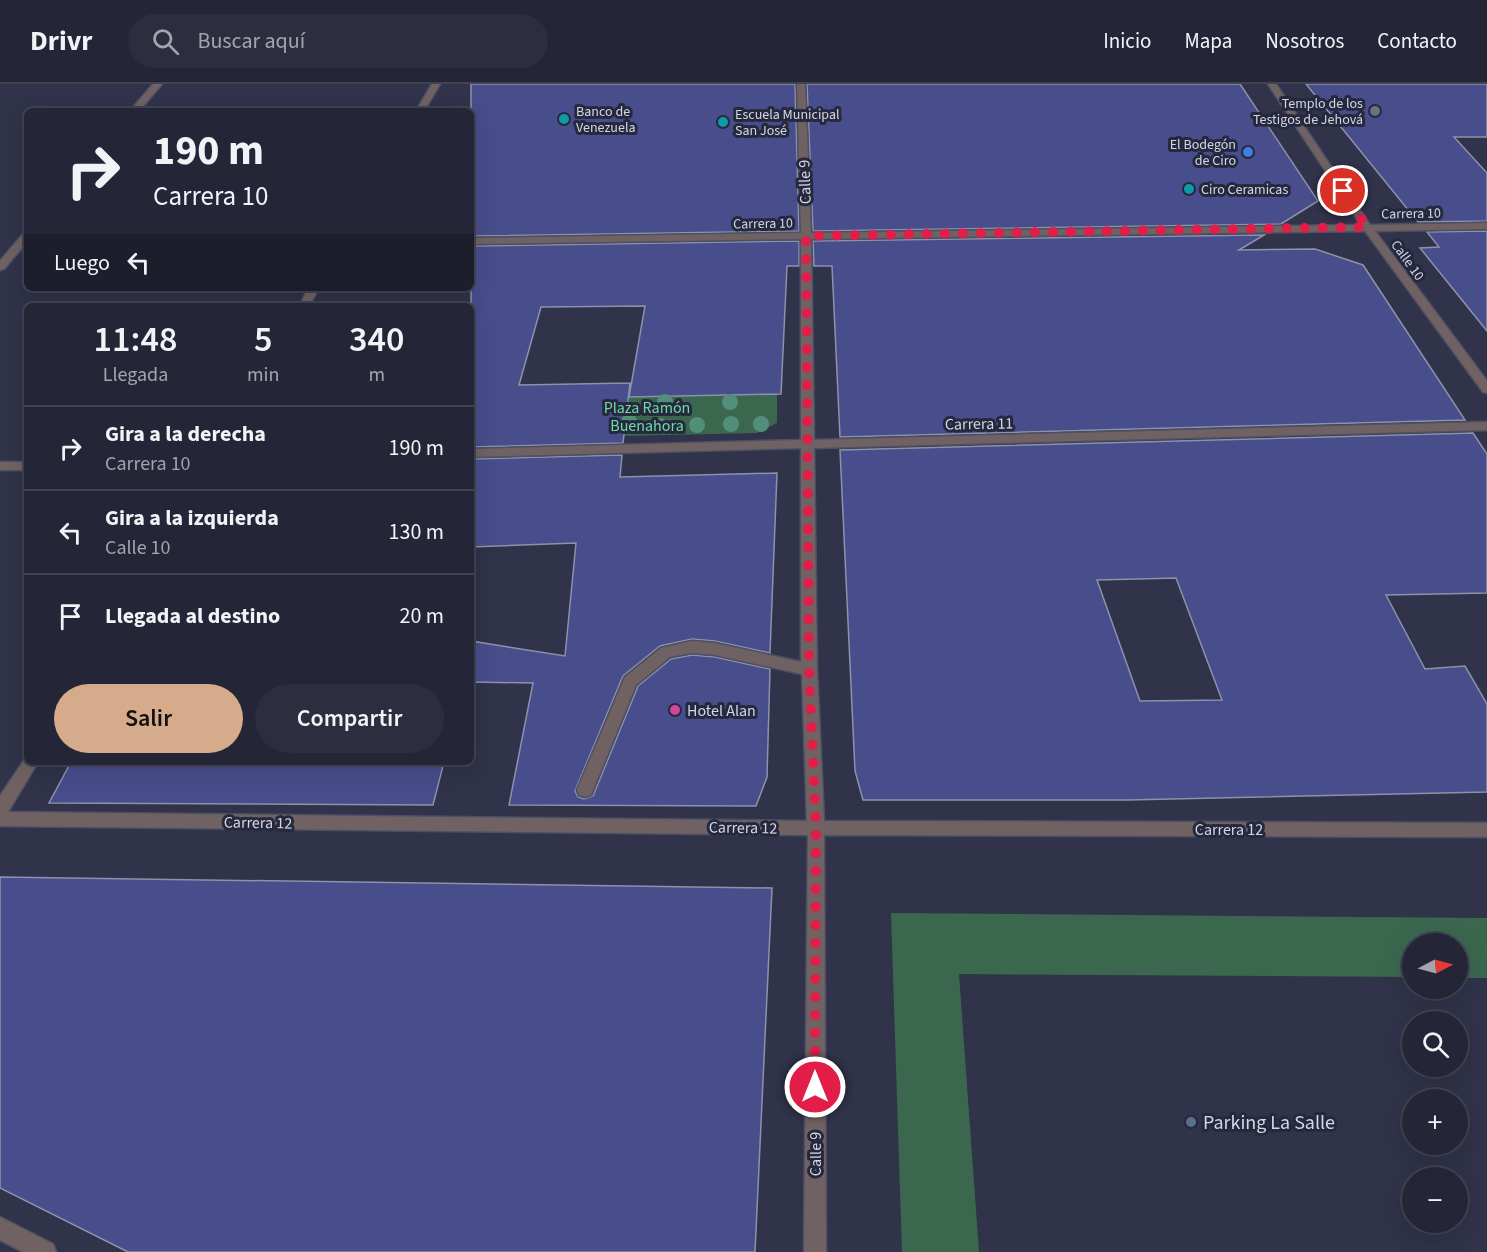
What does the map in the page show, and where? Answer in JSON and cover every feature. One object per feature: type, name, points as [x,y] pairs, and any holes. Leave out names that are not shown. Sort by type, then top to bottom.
[{"type":"street","points":[[137,108],[158,84]]},
{"type":"street","points":[[422,108],[436,84]]},
{"type":"street","name":"Calle 9","points":[[801,84],[806,236],[809,670],[816,828],[815,1252]]},
{"type":"street","name":"Calle 10","points":[[1272,84],[1367,227],[1487,389]]},
{"type":"street","name":"Carrera 10","points":[[474,241],[1487,226]]},
{"type":"street","points":[[0,244],[24,241]]},
{"type":"street","points":[[0,267],[24,242]]},
{"type":"street","name":"Carrera 11","points":[[474,453],[1487,426]]},
{"type":"street","points":[[0,466],[24,466]]},
{"type":"street","points":[[585,790],[630,681],[666,652],[692,647],[715,649],[809,670]]},
{"type":"street","points":[[0,811],[28,765]]},
{"type":"street","name":"Carrera 12","points":[[0,819],[816,828],[1487,830]]},
{"type":"street","points":[[0,1228],[45,1252]]},
{"type":"green space","name":"Plaza Ramón Buenahora","points":[[777,394],[777,423],[757,433],[624,436],[629,397]]},
{"type":"green space","points":[[891,913],[1487,918],[1487,978],[1468,978],[1468,933],[1402,933],[1402,977],[959,974],[979,1252],[902,1252]]},
{"type":"building","points":[[471,84],[795,84],[799,231],[474,236],[474,108],[471,108]]},
{"type":"building","points":[[807,84],[1240,84],[1318,201],[1281,224],[813,231]]},
{"type":"building","points":[[1306,84],[1487,84],[1487,137],[1454,137],[1487,173],[1487,221],[1418,222]]},
{"type":"building","points":[[1487,231],[1487,331],[1420,248],[1439,247],[1427,232]]},
{"type":"building","points":[[1264,235],[1239,250],[1315,249],[1363,265],[1465,420],[840,437],[832,266],[814,266],[813,241]]},
{"type":"building","points":[[799,241],[799,266],[787,266],[781,394],[629,397],[645,306],[541,307],[519,385],[630,383],[623,443],[474,447],[474,303],[471,303],[471,291],[474,291],[474,246]]},
{"type":"building","points":[[1473,433],[1487,454],[1487,593],[1386,595],[1425,669],[1465,666],[1487,704],[1487,792],[1127,800],[863,800],[855,771],[840,450]],"holes":[[[1176,578],[1222,700],[1140,701],[1097,580]]]},
{"type":"building","points":[[622,455],[620,477],[777,473],[770,653],[715,641],[692,639],[660,646],[623,676],[575,791],[578,797],[584,799],[593,796],[638,686],[671,659],[692,655],[715,657],[770,669],[767,777],[756,806],[509,805],[533,683],[474,682],[474,641],[565,656],[576,543],[474,547],[474,459]]},
{"type":"building","points":[[69,765],[443,765],[433,805],[49,803]]},
{"type":"building","points":[[0,877],[772,888],[755,1252],[128,1252],[0,1188]]},
{"type":"place","name":"Templo de los Testigos de Jehová","points":[[1375,111]]},
{"type":"place","name":"Banco de Venezuela","points":[[564,119]]},
{"type":"place","name":"Escuela Municipal San José","points":[[723,122]]},
{"type":"place","name":"El Bodegón de Ciro","points":[[1248,152]]},
{"type":"place","name":"Ciro Ceramicas","points":[[1189,189]]},
{"type":"place","name":"Hotel Alan","points":[[675,710]]},
{"type":"place","name":"Parking La Salle","points":[[1191,1122]]},
{"type":"route","points":[[815,1087],[816,828],[809,670],[806,236],[1367,227],[1343,191]]}]
